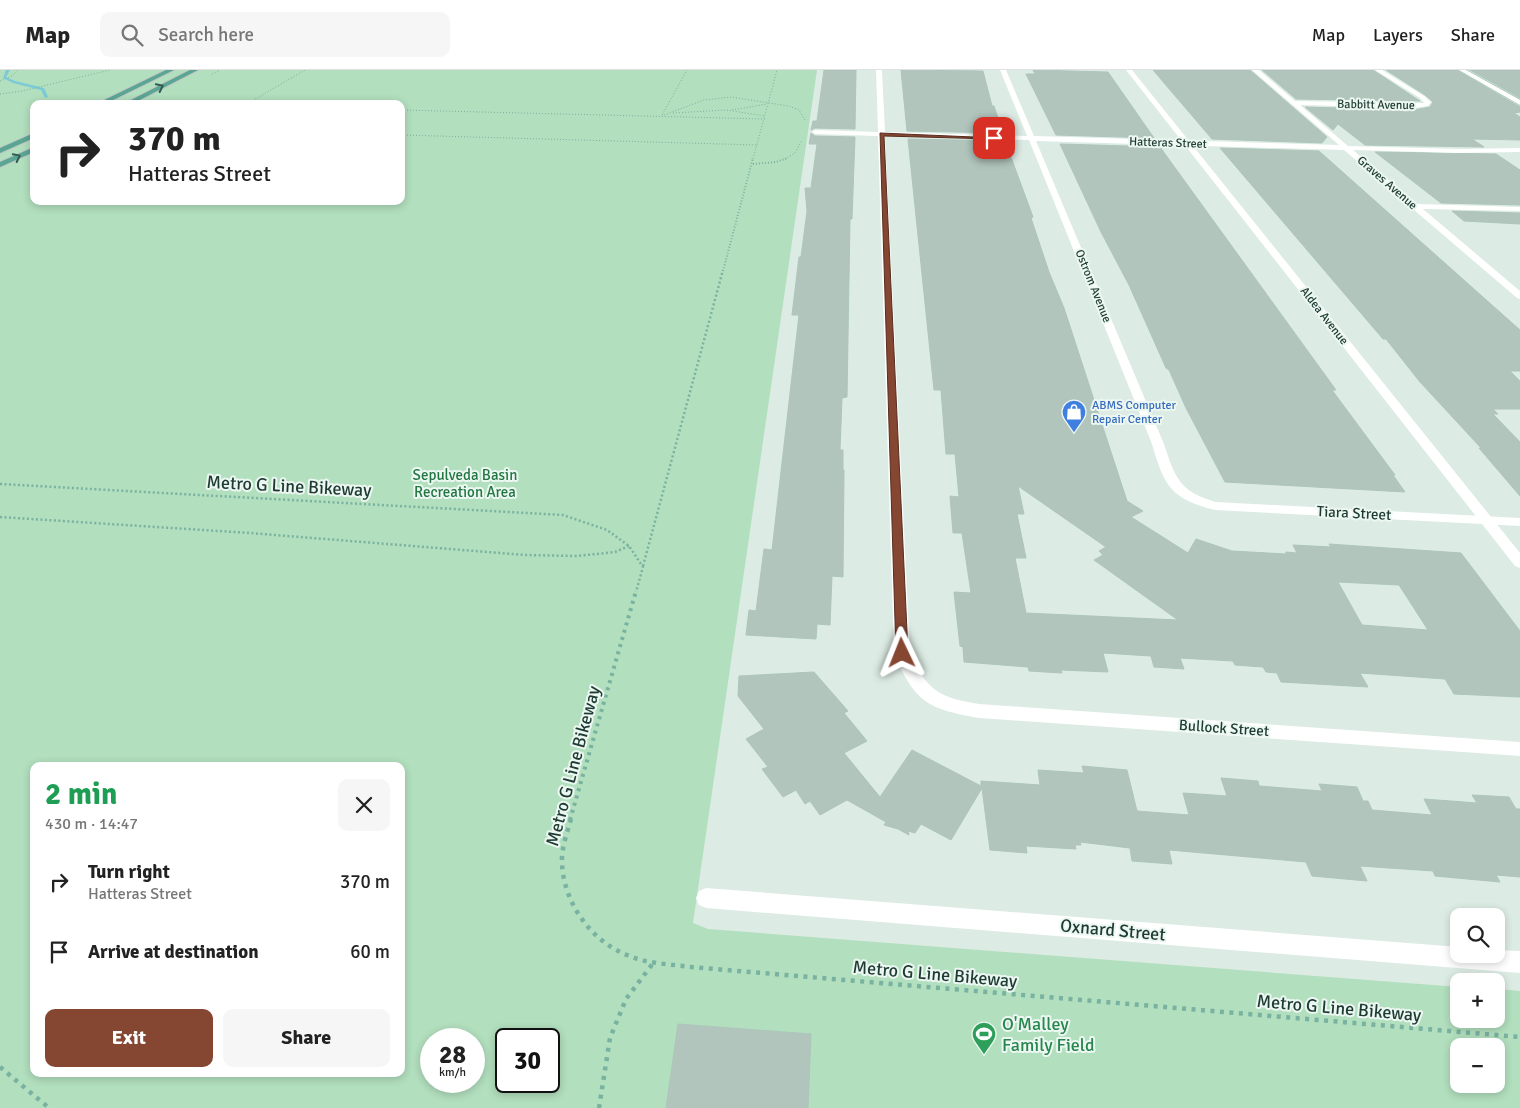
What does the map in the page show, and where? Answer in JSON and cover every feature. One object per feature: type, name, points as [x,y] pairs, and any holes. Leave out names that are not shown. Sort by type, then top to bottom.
[{"type":"main road","points":[[108,100],[171,70]]},
{"type":"main road","points":[[134,100],[195,70]]},
{"type":"main road","points":[[0,151],[30,137]]},
{"type":"main road","points":[[0,166],[30,151]]},
{"type":"street","points":[[879,70],[882,134]]},
{"type":"street","name":"Ostrom Avenue","points":[[1003,70],[1158,444],[1168,474],[1176,487],[1189,497]]},
{"type":"street","name":"Aldea Avenue","points":[[1129,70],[1520,563]]},
{"type":"street","name":"Graves Avenue","points":[[1255,70],[1520,296]]},
{"type":"street","name":"Babbitt Avenue","points":[[1293,103],[1426,105],[1428,102],[1422,97],[1378,70]]},
{"type":"street","points":[[1462,70],[1520,102]]},
{"type":"street","name":"Hatteras Street","points":[[815,132],[1464,151],[1520,150]]},
{"type":"street","name":"Bullock Street","points":[[882,134],[902,653],[912,678],[929,697],[956,708],[979,712],[1520,748]]},
{"type":"street","points":[[1414,206],[1520,209]]},
{"type":"street","name":"Tiara Street","points":[[1189,497],[1215,506],[1520,522]]},
{"type":"street","name":"Oxnard Street","points":[[706,898],[1520,962]]},
{"type":"path","points":[[0,81],[12,76],[18,70]]},
{"type":"path","points":[[0,94],[22,91],[110,70]]},
{"type":"path","points":[[254,100],[305,70]]},
{"type":"path","points":[[661,116],[687,70]]},
{"type":"path","points":[[643,567],[777,70]]},
{"type":"path","points":[[661,116],[696,102],[716,98],[742,98],[789,106],[799,110],[805,122],[801,147],[792,156],[772,163],[753,164]]},
{"type":"path","points":[[668,114],[746,109],[768,103]]},
{"type":"path","points":[[405,110],[765,118]]},
{"type":"path","points":[[726,110],[765,118]]},
{"type":"path","points":[[804,132],[815,132]]},
{"type":"path","points":[[405,135],[758,145]]},
{"type":"path","name":"Metro G Line Bikeway","points":[[0,484],[563,515],[607,530],[629,546],[643,567],[565,839],[562,864],[565,886],[576,915],[600,940],[626,955],[654,962],[1520,1037]]},
{"type":"path","points":[[0,517],[250,533],[525,555],[587,555],[615,552],[629,546]]},
{"type":"path","points":[[599,1108],[610,1038],[626,999],[654,962]]},
{"type":"path","points":[[0,1067],[49,1108]]},
{"type":"green space","name":"Sepulveda Basin Recreation Area","points":[[0,70],[817,70],[693,923],[708,929],[1450,986],[1450,1028],[1505,1028],[1505,990],[1520,991],[1520,1108],[0,1108]]},
{"type":"building","points":[[824,70],[856,70],[855,129],[815,128],[811,130],[813,121],[817,121]]},
{"type":"building","points":[[901,70],[983,71],[992,106],[994,106],[1003,133],[907,131]]},
{"type":"building","points":[[1033,70],[1108,72],[1154,138],[1056,135],[1026,74],[1035,74]]},
{"type":"building","points":[[1153,70],[1250,70],[1327,137],[1322,143],[1212,139]]},
{"type":"building","points":[[1262,70],[1373,70],[1420,101],[1296,99]]},
{"type":"building","points":[[1386,70],[1457,70],[1520,107],[1520,112],[1514,113],[1520,117],[1520,140],[1472,139],[1484,147],[1365,145],[1338,124],[1333,130],[1305,107],[1414,110],[1430,107],[1433,102],[1425,95]]},
{"type":"building","points":[[1470,70],[1520,70],[1520,98]]},
{"type":"building","points":[[811,133],[815,136],[855,137],[852,219],[850,219],[847,397],[842,398],[840,450],[843,450],[844,470],[843,577],[832,576],[830,625],[817,624],[816,639],[746,635],[749,610],[756,611],[764,549],[772,550],[799,315],[792,315],[807,211],[805,188],[811,188],[817,144],[809,144]]},
{"type":"building","points":[[908,139],[1005,141],[1033,217],[1031,218],[1049,272],[1064,308],[1127,501],[1143,511],[1131,517],[1188,553],[1196,539],[1232,551],[1286,554],[1286,552],[1297,553],[1293,545],[1331,547],[1329,544],[1461,553],[1520,631],[1520,697],[1454,694],[1445,679],[1360,673],[1368,687],[1281,682],[1277,673],[1266,672],[1263,667],[1235,665],[1233,661],[1180,658],[1184,669],[1154,667],[1151,656],[1103,653],[1108,672],[1061,670],[1062,673],[1029,671],[1028,667],[964,662],[963,647],[960,646],[954,592],[971,593],[962,533],[953,533],[950,496],[959,497],[955,454],[946,454],[941,390],[934,390]],"holes":[[[1018,486],[1106,547],[1099,551],[1103,555],[1094,560],[1178,620],[1026,613],[1015,558],[1026,558],[1017,514],[1024,514]],[[1338,582],[1399,585],[1428,630],[1362,625]]]},
{"type":"building","points":[[1060,144],[1160,147],[1336,390],[1332,390],[1395,475],[1393,475],[1405,492],[1225,482],[1186,408],[1169,370],[1166,368],[1129,285],[1101,232]]},
{"type":"building","points":[[1220,148],[1319,151],[1520,330],[1520,371],[1510,371],[1520,381],[1520,409],[1493,409],[1498,414],[1493,414],[1520,442],[1520,496],[1479,448],[1482,449],[1420,382],[1386,339],[1383,339]]},
{"type":"building","points":[[1375,152],[1496,154],[1520,170],[1520,205],[1441,203]]},
{"type":"building","points":[[1452,211],[1520,213],[1520,224],[1464,221]]},
{"type":"building","points":[[814,672],[848,711],[844,713],[867,741],[844,753],[880,797],[912,750],[981,786],[981,781],[1040,785],[1038,770],[1084,773],[1082,766],[1127,770],[1137,811],[1189,815],[1183,793],[1227,796],[1221,778],[1258,781],[1259,786],[1322,791],[1319,784],[1357,787],[1363,801],[1368,801],[1372,810],[1432,815],[1424,799],[1477,803],[1472,795],[1509,797],[1516,809],[1520,809],[1520,877],[1496,875],[1500,882],[1435,876],[1433,871],[1360,866],[1367,881],[1312,876],[1306,862],[1169,850],[1172,864],[1132,861],[1130,848],[1080,842],[1081,845],[1075,845],[1076,849],[1026,846],[1027,853],[990,850],[982,788],[951,840],[921,824],[915,833],[908,831],[909,835],[884,825],[886,822],[847,800],[820,815],[810,801],[805,804],[796,790],[783,797],[762,769],[768,767],[746,739],[764,729],[738,696],[739,676]]},
{"type":"building","points":[[678,1024],[811,1034],[808,1108],[666,1108]]},
{"type":"waterway","points":[[8,70],[4,77],[14,82],[43,89],[46,97]]},
{"type":"place","name":"ABMS Computer Repair Center","points":[[1074,433]]},
{"type":"place","name":"O'Malley Family Field","points":[[984,1055]]},
{"type":"route","points":[[902,653],[882,134],[994,138]]}]
